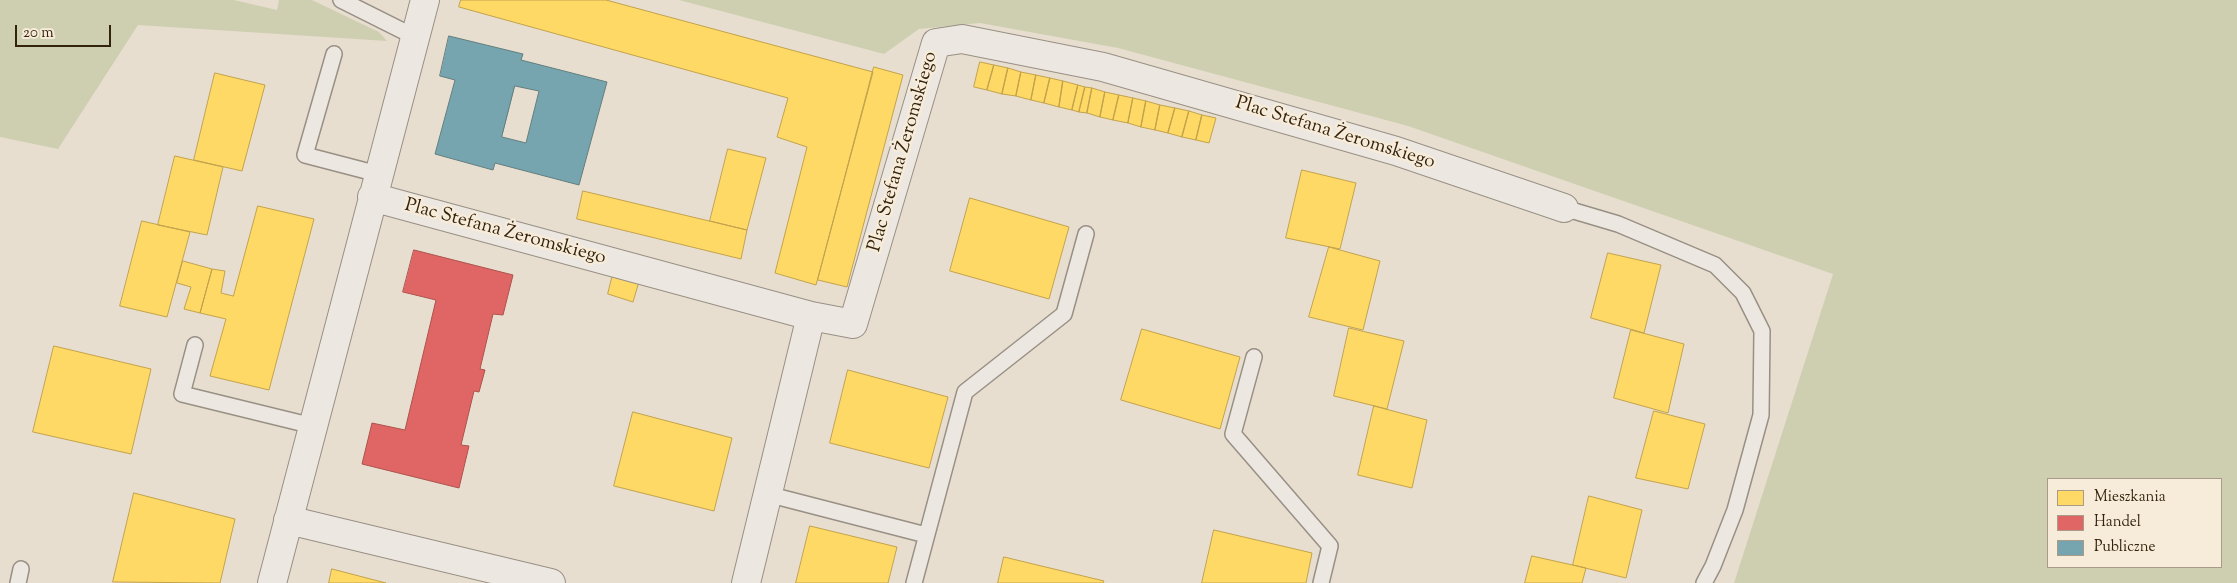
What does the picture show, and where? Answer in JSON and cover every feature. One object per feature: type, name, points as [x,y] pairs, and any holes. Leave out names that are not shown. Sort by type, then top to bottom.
[{"type":"street","points":[[272,583],[425,0]]},
{"type":"street","name":"Plac Stefana Żeromskiego","points":[[376,186],[811,316],[853,324],[936,43],[962,39],[1112,70],[1396,150],[1564,208]]},
{"type":"street","points":[[746,583],[811,316]]},
{"type":"street","points":[[288,520],[551,583]]},
{"type":"lane","points":[[342,0],[415,37]]},
{"type":"lane","points":[[334,54],[305,154],[376,186]]},
{"type":"lane","name":"Plac Stefana Żeromskiego","points":[[1564,208],[1618,224],[1716,265],[1743,293],[1762,331],[1761,415],[1735,510],[1713,566],[1704,583]]},
{"type":"lane","points":[[914,583],[965,392],[1064,314],[1086,234]]},
{"type":"lane","points":[[195,345],[182,394],[313,426]]},
{"type":"lane","points":[[1254,357],[1233,434],[1330,546],[1321,583]]},
{"type":"lane","points":[[767,494],[926,535]]},
{"type":"green space","points":[[0,0],[234,0],[277,10],[279,0],[312,0],[379,32],[387,41],[138,25],[58,149],[0,137]]},
{"type":"green space","points":[[679,0],[2237,0],[2237,583],[1734,583],[1833,274],[1408,126],[1118,48],[980,23],[919,29],[884,54]]},
{"type":"building: Mieszkania","points":[[461,0],[606,0],[873,72],[816,285],[775,273],[807,147],[777,137],[788,98],[459,7]]},
{"type":"building: Mieszkania","points":[[980,62],[994,65],[987,90],[974,87]]},
{"type":"building: Mieszkania","points":[[994,65],[1008,68],[1002,94],[987,90]]},
{"type":"building: Mieszkania","points":[[874,67],[903,75],[847,287],[818,280]]},
{"type":"building: Mieszkania","points":[[1008,68],[1021,72],[1016,96],[1002,94]]},
{"type":"building: Mieszkania","points":[[1021,72],[1036,75],[1031,100],[1016,96]]},
{"type":"building: Mieszkania","points":[[215,73],[265,85],[242,171],[194,160]]},
{"type":"building: Mieszkania","points":[[1036,75],[1050,78],[1044,103],[1031,100]]},
{"type":"building: Mieszkania","points":[[1050,78],[1063,81],[1059,107],[1044,103]]},
{"type":"building: Mieszkania","points":[[1063,81],[1078,85],[1072,110],[1059,107]]},
{"type":"building: Mieszkania","points":[[1078,85],[1085,87],[1079,112],[1072,110]]},
{"type":"building: Mieszkania","points":[[1085,87],[1092,88],[1087,113],[1079,112]]},
{"type":"building: Mieszkania","points":[[1092,88],[1105,92],[1100,117],[1087,113]]},
{"type":"building: Mieszkania","points":[[1105,92],[1119,95],[1113,120],[1100,117]]},
{"type":"building: Mieszkania","points":[[1119,95],[1133,98],[1128,123],[1113,120]]},
{"type":"building: Mieszkania","points":[[1133,98],[1146,101],[1141,127],[1128,123]]},
{"type":"building: Mieszkania","points":[[1146,101],[1160,105],[1155,130],[1141,127]]},
{"type":"building: Mieszkania","points":[[1160,105],[1175,108],[1168,133],[1155,130]]},
{"type":"building: Mieszkania","points":[[1175,108],[1189,111],[1182,137],[1168,133]]},
{"type":"building: Mieszkania","points":[[1189,111],[1202,115],[1196,140],[1182,137]]},
{"type":"building: Mieszkania","points":[[1202,115],[1216,118],[1209,143],[1196,140]]},
{"type":"building: Mieszkania","points":[[728,149],[766,158],[747,230],[710,221]]},
{"type":"building: Mieszkania","points":[[175,156],[223,167],[207,235],[158,225]]},
{"type":"building: Mieszkania","points":[[1302,170],[1356,183],[1340,249],[1286,238]]},
{"type":"building: Mieszkania","points":[[583,191],[747,230],[741,259],[577,219]]},
{"type":"building: Mieszkania","points":[[970,198],[1069,227],[1049,299],[950,271]]},
{"type":"building: Mieszkania","points":[[258,206],[314,219],[269,390],[210,376],[226,319],[200,313],[212,269],[225,271],[221,293],[233,296]]},
{"type":"building: Mieszkania","points":[[142,221],[190,232],[167,317],[120,306]]},
{"type":"building: Mieszkania","points":[[1329,247],[1380,261],[1363,330],[1309,317]]},
{"type":"building: Mieszkania","points":[[1608,253],[1661,265],[1644,333],[1591,318]]},
{"type":"building: Mieszkania","points":[[183,261],[212,269],[200,313],[184,309],[191,287],[177,283]]},
{"type":"building: Mieszkania","points":[[614,270],[640,278],[633,302],[608,294]]},
{"type":"building: Mieszkania","points":[[1349,328],[1404,341],[1387,409],[1334,396]]},
{"type":"building: Mieszkania","points":[[1142,329],[1240,357],[1220,429],[1121,400]]},
{"type":"building: Mieszkania","points":[[1631,330],[1684,344],[1668,413],[1614,398]]},
{"type":"building: Mieszkania","points":[[54,346],[151,369],[131,454],[33,432]]},
{"type":"building: Mieszkania","points":[[848,370],[948,397],[929,468],[830,443]]},
{"type":"building: Mieszkania","points":[[1374,406],[1427,420],[1412,488],[1358,475]]},
{"type":"building: Mieszkania","points":[[1654,411],[1705,424],[1688,489],[1636,478]]},
{"type":"building: Mieszkania","points":[[633,412],[732,438],[714,511],[614,486]]},
{"type":"building: Mieszkania","points":[[134,493],[235,519],[220,583],[113,582]]},
{"type":"building: Mieszkania","points":[[1589,496],[1642,510],[1626,578],[1573,565]]},
{"type":"building: Mieszkania","points":[[810,526],[897,547],[888,583],[796,583]]},
{"type":"building: Mieszkania","points":[[1214,530],[1312,553],[1306,583],[1202,583]]},
{"type":"building: Mieszkania","points":[[1532,556],[1586,568],[1582,583],[1525,583]]},
{"type":"building: Mieszkania","points":[[1004,557],[1104,581],[1103,583],[998,583]]},
{"type":"building: Mieszkania","points":[[332,569],[386,583],[329,583]]},
{"type":"building: Handel","points":[[414,250],[513,275],[503,315],[493,314],[480,369],[485,370],[479,392],[474,391],[461,445],[469,446],[459,488],[362,464],[372,423],[405,430],[436,300],[403,292]]},
{"type":"building: Publiczne","points":[[449,36],[523,54],[521,60],[607,82],[579,185],[495,163],[493,170],[435,154],[455,80],[440,76]],"holes":[[[515,86],[539,91],[526,143],[502,137]]]}]
